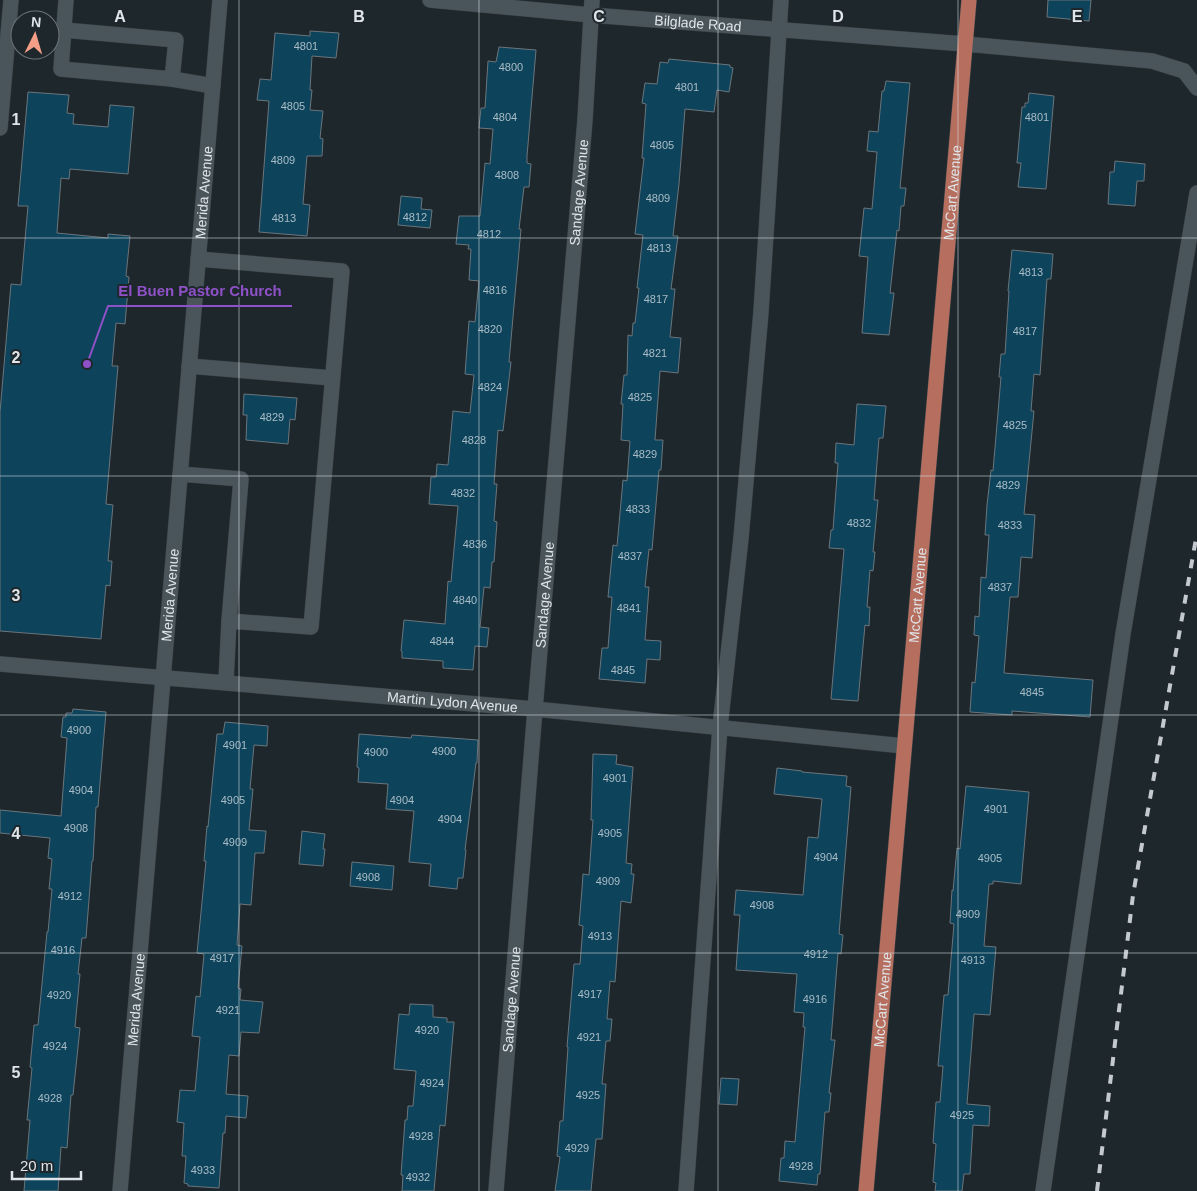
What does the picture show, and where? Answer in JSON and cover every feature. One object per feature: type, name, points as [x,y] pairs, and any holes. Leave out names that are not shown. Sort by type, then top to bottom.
[{"type":"main road","name":"McCart Avenue","points":[[866,1191],[969,0]]},
{"type":"street","points":[[0,128],[11,0]]},
{"type":"street","points":[[66,0],[61,69],[172,79],[213,86]]},
{"type":"street","name":"Merida Avenue","points":[[120,1191],[220,0]]},
{"type":"street","name":"Bilglade Road","points":[[430,0],[591,8],[778,29],[1152,61],[1184,71],[1197,88]]},
{"type":"street","points":[[686,1191],[720,727],[741,538],[761,312],[781,0]]},
{"type":"street","name":"Sandage Avenue","points":[[496,1191],[534,708],[585,120],[591,8]]},
{"type":"street","points":[[64,30],[176,40],[172,79]]},
{"type":"street","points":[[1043,1191],[1123,634],[1197,193]]},
{"type":"street","points":[[198,259],[342,271],[311,627],[229,621]]},
{"type":"street","points":[[189,366],[332,378]]},
{"type":"street","points":[[180,474],[240,479],[226,682]]},
{"type":"street","name":"Martin Lydon Avenue","points":[[0,664],[534,708],[904,746]]},
{"type":"building","points":[[1048,0],[1091,0],[1089,21],[1047,17]]},
{"type":"building","points":[[310,31],[339,33],[336,58],[312,56],[310,110],[323,111],[320,138],[323,139],[322,156],[307,156],[303,204],[310,205],[307,236],[259,232],[269,101],[257,100],[260,79],[271,80],[275,33],[310,36]]},
{"type":"building","points":[[499,47],[536,50],[527,156],[527,163],[531,164],[529,187],[524,187],[519,229],[521,229],[509,362],[511,362],[503,431],[498,430],[494,484],[497,484],[494,521],[497,522],[494,562],[492,562],[490,588],[484,587],[480,627],[489,628],[487,647],[475,646],[473,670],[443,668],[443,661],[402,658],[401,651],[404,620],[445,624],[448,581],[451,582],[458,506],[429,504],[431,477],[436,477],[437,464],[448,465],[453,411],[470,413],[474,375],[465,374],[469,321],[475,322],[479,281],[469,280],[471,249],[468,249],[469,245],[456,244],[459,216],[480,216],[485,163],[490,164],[493,129],[479,128],[481,108],[485,108],[488,61],[496,62]]},
{"type":"building","points":[[669,59],[730,65],[733,68],[729,92],[717,90],[714,112],[685,109],[673,236],[678,236],[671,289],[675,289],[670,337],[681,338],[678,373],[660,371],[655,440],[663,440],[661,470],[659,470],[652,550],[649,549],[645,587],[649,587],[645,640],[661,641],[660,660],[647,659],[645,683],[599,679],[602,648],[608,648],[612,597],[608,597],[613,545],[617,546],[623,480],[627,481],[630,441],[621,440],[623,404],[621,404],[624,375],[627,375],[628,335],[632,336],[633,323],[635,323],[643,235],[635,234],[644,158],[642,158],[646,104],[642,103],[645,83],[657,84],[660,62],[668,63]]},
{"type":"building","points":[[886,81],[910,83],[900,188],[906,188],[904,206],[901,206],[899,231],[897,230],[890,293],[894,293],[889,335],[862,333],[868,257],[859,256],[864,208],[872,209],[877,152],[867,151],[869,131],[878,132],[882,91],[884,91]]},
{"type":"building","points":[[28,92],[69,95],[67,113],[74,114],[73,124],[108,127],[110,105],[134,107],[128,174],[70,169],[69,179],[61,178],[57,233],[108,238],[108,234],[130,236],[126,276],[129,277],[125,324],[116,323],[112,366],[118,366],[106,504],[113,505],[108,561],[112,561],[110,586],[106,585],[101,639],[0,631],[0,412],[11,284],[21,285],[28,206],[18,206]]},
{"type":"building","points":[[1029,93],[1054,96],[1046,189],[1018,187],[1021,163],[1017,163],[1022,107],[1025,107],[1025,103],[1028,103]]},
{"type":"building","points":[[1115,161],[1145,164],[1144,181],[1137,181],[1135,206],[1108,204],[1110,172],[1114,172]]},
{"type":"building","points":[[401,196],[422,198],[421,209],[432,210],[430,228],[398,225]]},
{"type":"building","points":[[1012,250],[1053,254],[1051,279],[1047,279],[1040,375],[1034,374],[1031,411],[1034,411],[1024,514],[1035,515],[1032,558],[1021,557],[1018,597],[1010,597],[1004,673],[1093,680],[1090,717],[1012,711],[1012,715],[970,712],[972,682],[975,683],[979,636],[974,635],[975,616],[979,617],[981,577],[986,578],[989,535],[985,535],[987,505],[991,470],[993,471],[1001,377],[999,377],[1001,354],[1005,354]]},
{"type":"building","points":[[244,394],[297,398],[295,420],[290,419],[288,444],[246,440],[247,415],[243,415]]},
{"type":"building","points":[[857,404],[886,406],[883,438],[879,438],[874,500],[878,500],[873,552],[875,552],[873,571],[870,570],[867,607],[870,607],[869,626],[865,625],[858,701],[831,699],[844,549],[829,548],[831,530],[833,530],[838,463],[835,463],[836,443],[854,445]]},
{"type":"building","points":[[73,709],[106,712],[98,807],[96,807],[86,938],[82,938],[78,974],[80,974],[75,1027],[80,1028],[73,1095],[71,1095],[67,1148],[61,1147],[58,1191],[24,1191],[30,1120],[27,1120],[32,1068],[30,1067],[34,1025],[38,1025],[48,932],[52,889],[49,889],[52,859],[48,858],[50,838],[0,833],[0,810],[61,816],[67,738],[61,737],[63,717],[66,717],[66,713],[72,713]]},
{"type":"building","points":[[225,722],[268,726],[267,746],[254,745],[250,789],[253,789],[249,830],[266,831],[264,853],[255,853],[251,905],[240,904],[237,945],[242,946],[238,988],[241,989],[240,1000],[263,1002],[259,1033],[241,1032],[239,1056],[229,1055],[226,1094],[248,1096],[246,1118],[226,1116],[219,1188],[188,1186],[188,1184],[184,1183],[186,1156],[182,1156],[184,1123],[177,1122],[180,1090],[195,1091],[200,1037],[192,1036],[196,996],[200,997],[204,954],[197,953],[206,861],[204,861],[217,734],[223,734]]},
{"type":"building","points":[[359,734],[411,738],[412,735],[478,740],[463,878],[458,878],[457,889],[429,886],[431,864],[409,862],[414,811],[386,809],[388,784],[358,782]]},
{"type":"building","points":[[593,754],[617,755],[616,764],[633,767],[626,863],[632,864],[631,874],[634,874],[631,903],[621,901],[615,982],[610,981],[607,1019],[612,1019],[610,1041],[606,1041],[602,1084],[606,1084],[602,1139],[596,1139],[591,1191],[555,1191],[560,1157],[557,1156],[560,1121],[563,1121],[574,964],[580,964],[583,926],[579,925],[583,874],[589,875],[593,820],[591,820]]},
{"type":"building","points":[[777,768],[847,776],[846,786],[851,787],[839,934],[843,935],[841,954],[838,953],[831,1040],[835,1040],[829,1093],[831,1093],[829,1112],[825,1112],[820,1174],[818,1174],[817,1185],[779,1181],[781,1158],[784,1158],[785,1141],[795,1142],[805,1027],[803,1027],[804,1013],[794,1012],[797,974],[736,970],[740,915],[734,915],[736,890],[803,895],[808,837],[818,838],[822,799],[774,794]]},
{"type":"building","points":[[966,786],[1029,792],[1021,884],[993,881],[993,884],[989,884],[984,946],[996,947],[990,1015],[974,1014],[967,1104],[990,1106],[989,1126],[973,1125],[970,1174],[964,1174],[962,1191],[935,1191],[936,1183],[933,1182],[936,1144],[933,1143],[936,1102],[940,1102],[943,1066],[938,1066],[944,995],[948,995],[954,924],[950,923],[952,890],[957,848],[960,849]]},
{"type":"building","points":[[302,831],[325,834],[323,866],[299,864]]},
{"type":"building","points":[[352,862],[394,866],[392,890],[350,886]]},
{"type":"building","points":[[410,1004],[433,1005],[433,1017],[447,1018],[447,1022],[454,1022],[445,1126],[440,1125],[434,1191],[402,1191],[403,1175],[401,1175],[405,1120],[407,1120],[408,1106],[413,1106],[416,1071],[394,1069],[399,1014],[409,1015]]},
{"type":"building","points":[[721,1078],[739,1079],[737,1105],[719,1104]]},
{"type":"railway","points":[[1097,1191],[1133,895],[1197,533]]},
{"type":"place","name":"El Buen Pastor Church","points":[[87,364]]}]
